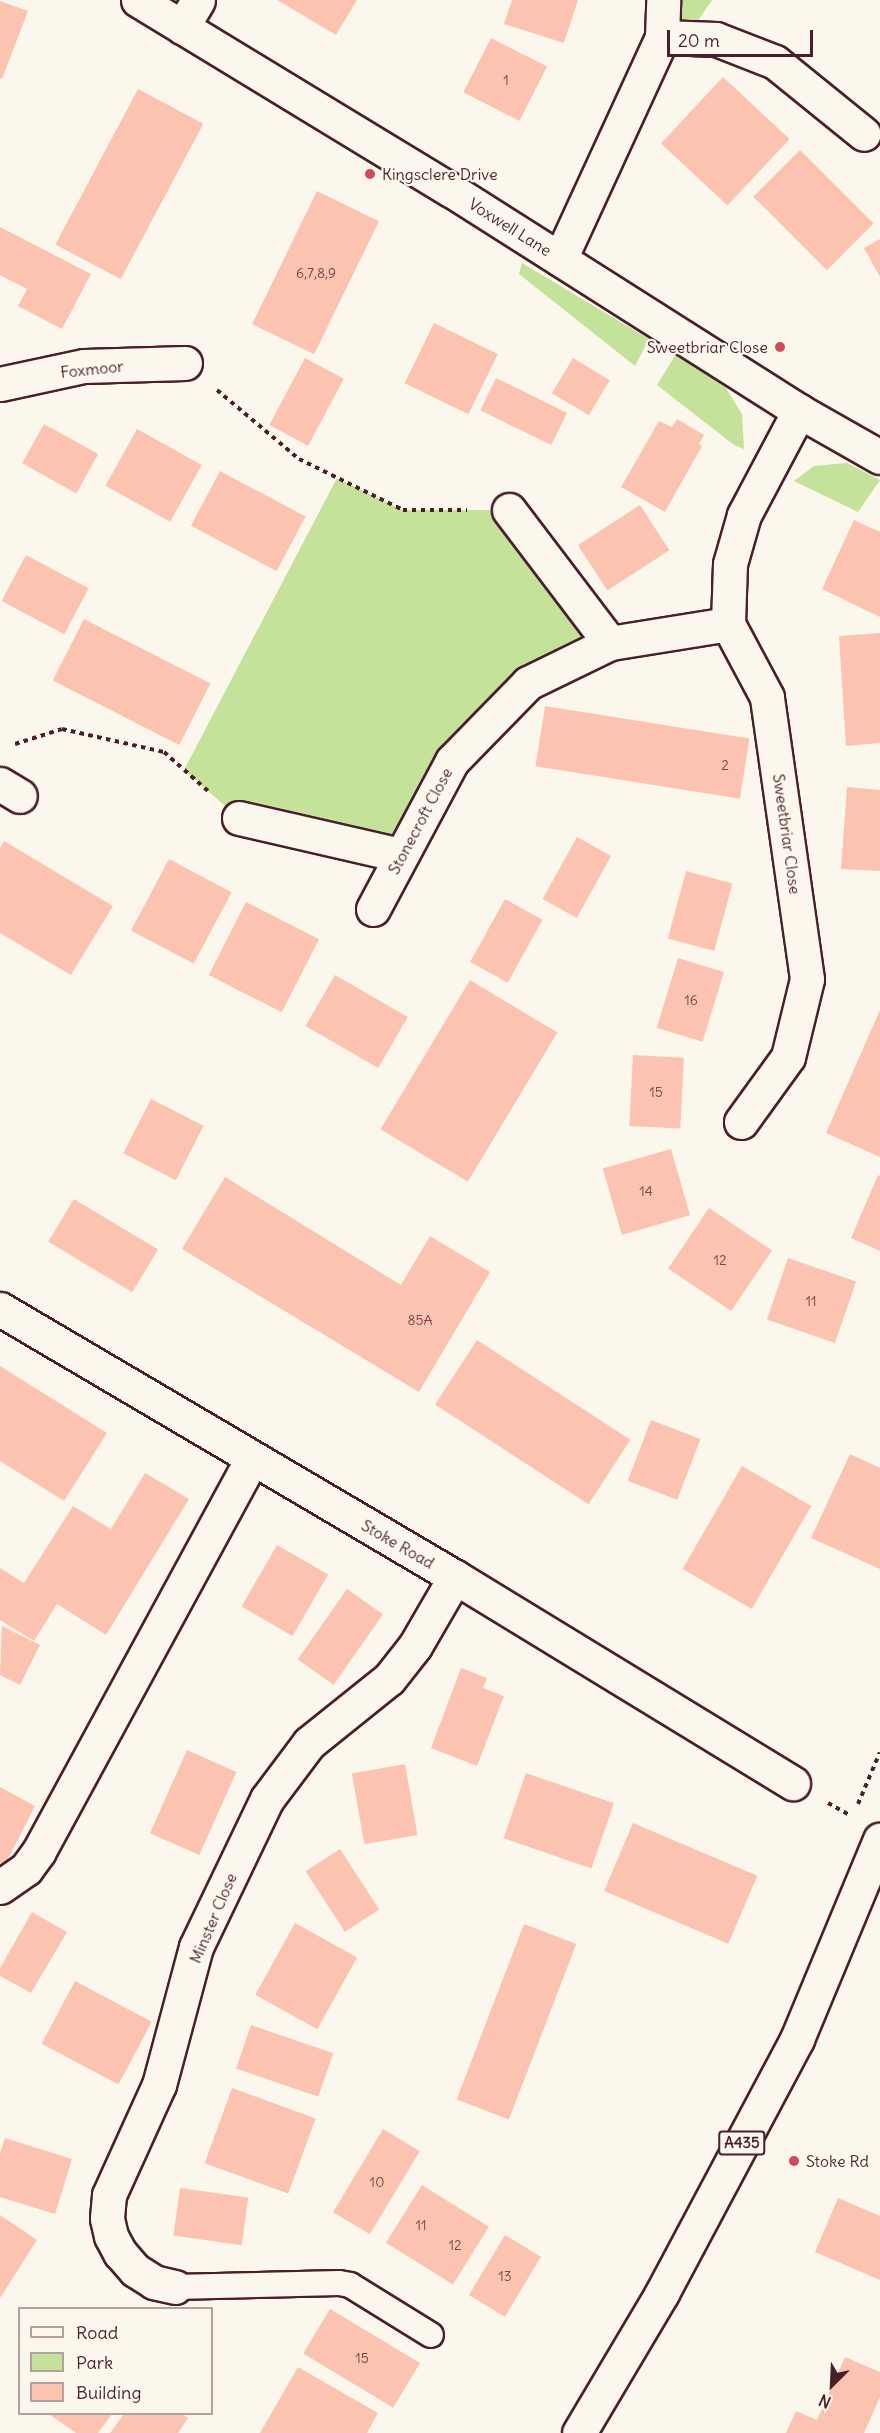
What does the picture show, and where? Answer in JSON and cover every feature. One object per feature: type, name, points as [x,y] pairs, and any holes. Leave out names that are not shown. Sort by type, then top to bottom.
[{"type":"street","name":"Voxwell Lane","points":[[138,0],[190,13],[560,259],[799,411],[880,457]]},
{"type":"street","points":[[560,259],[662,37],[663,0]]},
{"type":"street","points":[[662,37],[716,39],[775,62],[864,134]]},
{"type":"street","name":"Foxmoor","points":[[0,384],[84,366],[185,363]]},
{"type":"street","points":[[728,624],[730,564],[744,515],[799,411]]},
{"type":"street","points":[[509,510],[610,643]]},
{"type":"street","name":"Stonecroft Close","points":[[373,909],[452,760],[528,683],[610,643],[728,624]]},
{"type":"street","name":"Sweetbriar Close","points":[[728,624],[767,696],[807,979],[788,1057],[741,1122]]},
{"type":"street","points":[[239,818],[401,855]]},
{"type":"street","name":"Stoke Road","points":[[0,1309],[455,1577],[793,1783]]},
{"type":"street","points":[[0,1887],[27,1869],[39,1851],[252,1458]]},
{"type":"street","name":"Minster Close","points":[[175,2287],[154,2282],[135,2270],[120,2253],[111,2236],[107,2217],[109,2195],[159,2085],[196,1947],[267,1799],[309,1743],[389,1680],[415,1646],[455,1577]]},
{"type":"street","name":"A435","points":[[579,2433],[662,2293],[797,2039],[880,1840]]},
{"type":"lane","points":[[175,2287],[339,2283],[350,2286],[431,2335]]},
{"type":"path","points":[[185,363],[300,459],[403,510],[509,510]]},
{"type":"path","points":[[10,746],[62,729],[164,752],[239,818]]},
{"type":"path","points":[[793,1783],[853,1817]]},
{"type":"green space","points":[[663,0],[712,0],[686,38]]},
{"type":"green space","points":[[522,263],[649,339],[635,366],[519,274]]},
{"type":"green space","points":[[676,354],[726,388],[742,414],[744,449],[734,445],[657,385]]},
{"type":"green space","points":[[847,463],[880,480],[858,512],[794,481],[814,466]]},
{"type":"green space","points":[[337,478],[403,510],[509,510],[610,643],[528,683],[401,855],[239,818],[184,770]]},
{"type":"building","points":[[277,0],[357,0],[336,35]]},
{"type":"building","points":[[512,0],[578,0],[564,43],[504,24]]},
{"type":"building","points":[[0,1],[28,11],[2,79],[0,78]]},
{"type":"building","points":[[491,38],[547,67],[519,121],[463,92]]},
{"type":"building","points":[[723,77],[790,139],[727,206],[661,144]]},
{"type":"building","points":[[138,89],[203,124],[121,279],[55,244]]},
{"type":"building","points":[[800,150],[874,224],[827,270],[753,197]]},
{"type":"building","points":[[317,191],[379,221],[314,354],[252,324]]},
{"type":"building","points":[[0,227],[91,274],[62,329],[18,306],[27,289],[0,275]]},
{"type":"building","points":[[880,239],[880,277],[864,248]]},
{"type":"building","points":[[434,323],[498,354],[468,414],[405,383]]},
{"type":"building","points":[[305,358],[344,379],[308,446],[269,425]]},
{"type":"building","points":[[573,358],[610,380],[589,415],[552,393]]},
{"type":"building","points":[[496,378],[567,413],[551,445],[480,410]]},
{"type":"building","points":[[677,419],[704,435],[699,444],[702,446],[665,512],[621,487],[659,421],[672,427]]},
{"type":"building","points":[[44,424],[98,454],[76,493],[22,463]]},
{"type":"building","points":[[137,429],[202,465],[170,522],[105,486]]},
{"type":"building","points":[[220,471],[306,517],[277,571],[191,526]]},
{"type":"building","points":[[640,505],[669,550],[607,591],[578,545]]},
{"type":"building","points":[[854,520],[880,532],[880,617],[822,589]]},
{"type":"building","points":[[26,555],[89,588],[64,634],[2,601]]},
{"type":"building","points":[[84,619],[211,683],[179,745],[53,680]]},
{"type":"building","points":[[880,633],[880,743],[846,746],[839,636]]},
{"type":"building","points":[[545,706],[749,738],[740,799],[535,766]]},
{"type":"building","points":[[847,787],[880,790],[880,871],[841,869]]},
{"type":"building","points":[[577,837],[611,856],[577,918],[543,899]]},
{"type":"building","points":[[4,841],[113,906],[71,975],[0,933],[0,848]]},
{"type":"building","points":[[169,859],[232,892],[194,964],[131,931]]},
{"type":"building","points":[[686,871],[732,883],[714,951],[668,939]]},
{"type":"building","points":[[505,899],[543,920],[508,983],[470,962]]},
{"type":"building","points":[[246,902],[319,939],[282,1012],[209,975]]},
{"type":"building","points":[[678,958],[724,972],[703,1042],[657,1028]]},
{"type":"building","points":[[335,975],[408,1017],[378,1068],[306,1026]]},
{"type":"building","points":[[470,980],[557,1033],[468,1182],[380,1129]]},
{"type":"building","points":[[880,1010],[880,1157],[826,1133]]},
{"type":"building","points":[[633,1055],[684,1058],[680,1129],[629,1126]]},
{"type":"building","points":[[151,1099],[204,1126],[176,1180],[123,1153]]},
{"type":"building","points":[[671,1149],[690,1215],[622,1235],[603,1169]]},
{"type":"building","points":[[878,1175],[880,1176],[880,1251],[851,1238]]},
{"type":"building","points":[[225,1177],[401,1285],[430,1236],[490,1272],[419,1392],[182,1249]]},
{"type":"building","points":[[74,1199],[158,1249],[132,1292],[48,1242]]},
{"type":"building","points":[[709,1208],[772,1250],[731,1311],[668,1269]]},
{"type":"building","points":[[788,1258],[856,1281],[835,1343],[767,1319]]},
{"type":"building","points":[[477,1340],[630,1440],[589,1504],[435,1405]]},
{"type":"building","points":[[0,1366],[107,1433],[64,1501],[0,1461]]},
{"type":"building","points":[[651,1420],[700,1439],[677,1500],[628,1481]]},
{"type":"building","points":[[850,1454],[880,1468],[880,1569],[811,1538]]},
{"type":"building","points":[[742,1466],[811,1506],[752,1609],[682,1569]]},
{"type":"building","points":[[145,1473],[189,1499],[106,1635],[57,1604],[34,1641],[0,1620],[0,1568],[24,1583],[73,1506],[111,1529]]},
{"type":"building","points":[[277,1545],[328,1574],[293,1636],[242,1606]]},
{"type":"building","points":[[347,1589],[383,1614],[334,1685],[298,1659]]},
{"type":"building","points":[[2,1626],[40,1645],[20,1685],[0,1675]]},
{"type":"building","points":[[461,1668],[487,1678],[483,1688],[504,1696],[477,1766],[431,1748]]},
{"type":"building","points":[[187,1750],[236,1772],[199,1855],[150,1833]]},
{"type":"building","points":[[405,1764],[418,1835],[364,1844],[352,1773]]},
{"type":"building","points":[[526,1773],[614,1803],[591,1869],[504,1838]]},
{"type":"building","points":[[0,1787],[35,1806],[5,1865],[0,1863]]},
{"type":"building","points":[[633,1823],[757,1876],[728,1944],[604,1891]]},
{"type":"building","points":[[340,1849],[379,1909],[345,1932],[306,1871]]},
{"type":"building","points":[[32,1912],[67,1932],[31,1993],[0,1976],[0,1968]]},
{"type":"building","points":[[295,1923],[357,1957],[317,2029],[255,1995]]},
{"type":"building","points":[[524,1924],[576,1944],[509,2120],[457,2100]]},
{"type":"building","points":[[75,1981],[152,2022],[118,2085],[42,2044]]},
{"type":"building","points":[[251,2025],[333,2053],[318,2097],[236,2068]]},
{"type":"building","points":[[232,2088],[316,2118],[288,2194],[205,2163]]},
{"type":"building","points":[[383,2129],[420,2151],[370,2234],[333,2212]]},
{"type":"building","points":[[5,2138],[72,2159],[55,2214],[0,2197],[0,2153]]},
{"type":"building","points":[[422,2185],[489,2227],[453,2285],[386,2243]]},
{"type":"building","points":[[180,2188],[248,2198],[242,2245],[173,2236]]},
{"type":"building","points":[[838,2198],[880,2216],[880,2280],[815,2252]]},
{"type":"building","points":[[0,2215],[37,2240],[0,2298]]},
{"type":"building","points":[[505,2235],[541,2257],[505,2317],[469,2295]]},
{"type":"building","points":[[330,2309],[420,2363],[393,2408],[303,2354]]},
{"type":"building","points":[[845,2357],[880,2372],[880,2397],[864,2433],[786,2433],[796,2411],[817,2420]]},
{"type":"building","points":[[298,2367],[378,2413],[367,2433],[260,2433]]},
{"type":"building","points":[[50,2415],[111,2415],[98,2433],[76,2433]]},
{"type":"building","points":[[123,2415],[184,2415],[188,2418],[178,2433],[110,2433]]},
{"type":"place","name":"Kingsclere Drive","points":[[370,174]]},
{"type":"place","name":"Sweetbriar Close","points":[[780,347]]},
{"type":"place","name":"Stoke Rd","points":[[794,2161]]}]
